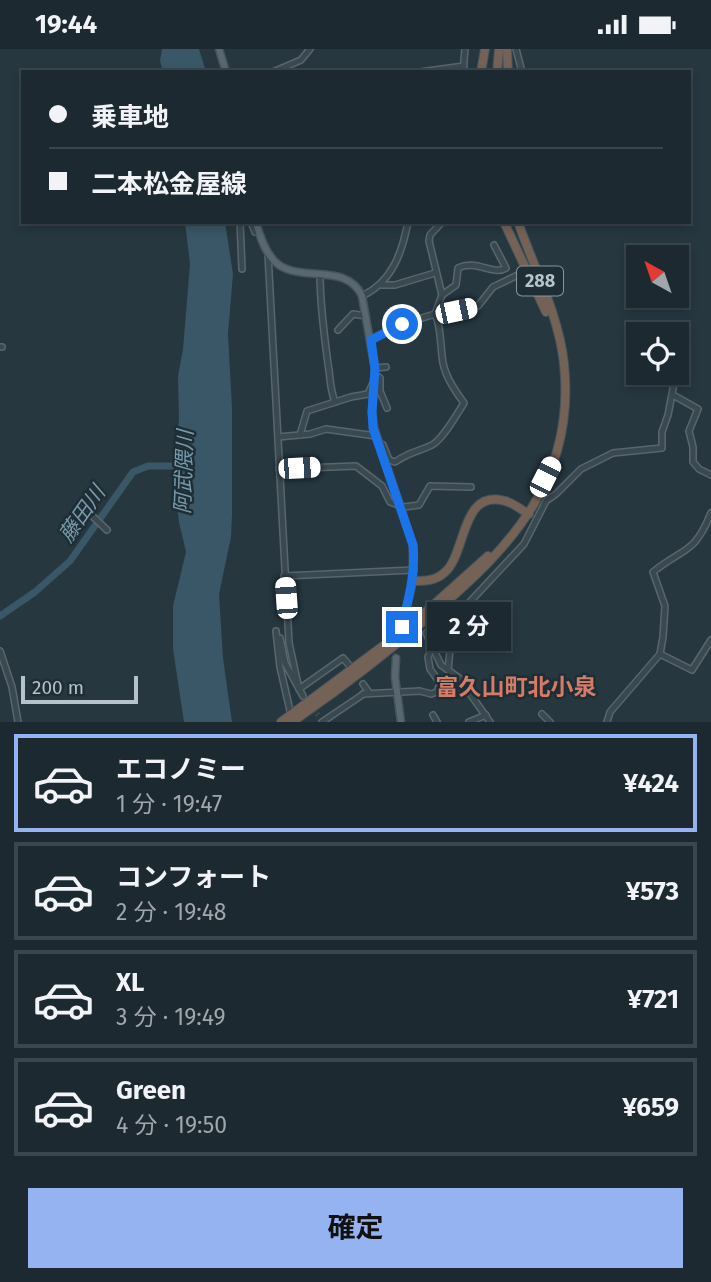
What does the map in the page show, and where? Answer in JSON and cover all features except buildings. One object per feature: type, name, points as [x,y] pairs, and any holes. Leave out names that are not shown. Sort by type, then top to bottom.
[{"type":"highway","points":[[481,70],[485,49]]},
{"type":"highway","points":[[497,70],[499,49]]},
{"type":"highway","points":[[507,49],[508,70]]},
{"type":"highway","points":[[505,224],[560,340]]},
{"type":"highway","name":"288","points":[[289,720],[373,663],[446,603],[497,555],[528,514],[546,484],[563,424],[564,364],[556,327],[519,224]]},
{"type":"highway","points":[[525,224],[551,303],[556,327]]},
{"type":"highway","points":[[413,581],[429,580],[447,570],[455,558],[469,517],[482,503],[502,500],[528,514]]},
{"type":"main road","points":[[219,49],[225,70]]},
{"type":"main road","points":[[255,224],[268,254],[276,263],[285,268],[347,279],[356,286],[362,296],[375,374],[372,412],[377,439],[413,545],[413,581],[402,627]]},
{"type":"main road","points":[[396,658],[401,722]]},
{"type":"street","points":[[278,70],[302,61],[310,49]]},
{"type":"street","points":[[463,69],[465,49]]},
{"type":"street","points":[[516,49],[521,70]]},
{"type":"street","points":[[240,224],[242,269]]},
{"type":"street","points":[[382,285],[400,250],[407,224]]},
{"type":"street","points":[[440,224],[429,239],[442,295]]},
{"type":"street","points":[[278,437],[326,429],[377,439],[383,445],[390,461],[438,441],[464,403],[444,367],[435,315],[442,295],[456,285],[458,268],[467,264],[505,270],[494,245]]},
{"type":"street","points":[[400,250],[408,249]]},
{"type":"street","points":[[268,254],[284,576],[289,643],[299,688]]},
{"type":"street","points":[[371,340],[410,321],[478,306],[493,287],[524,272]]},
{"type":"street","points":[[320,274],[323,339],[330,388],[335,402]]},
{"type":"street","points":[[362,296],[382,285],[395,285],[435,274]]},
{"type":"street","points":[[405,310],[410,321]]},
{"type":"street","points":[[338,330],[353,314],[366,316]]},
{"type":"street","points":[[300,435],[307,411],[368,394],[375,374],[386,367]]},
{"type":"street","points":[[375,374],[380,378],[380,391],[387,408]]},
{"type":"street","points":[[363,694],[420,691],[431,694],[439,690],[439,681],[431,671],[428,661],[442,625],[467,605],[524,544],[544,502],[556,494],[578,471],[618,450],[662,448],[662,432],[674,385]]},
{"type":"street","points":[[673,395],[698,409],[689,431],[693,462],[699,469],[711,475]]},
{"type":"street","points":[[398,459],[411,445]]},
{"type":"street","points":[[279,469],[356,466],[382,486],[390,502],[399,506],[419,505],[432,485],[471,487]]},
{"type":"street","points":[[85,509],[106,529]]},
{"type":"street","points":[[607,722],[610,712],[660,654],[665,605],[653,572],[689,549],[698,540],[711,513]]},
{"type":"street","points":[[284,576],[414,569]]},
{"type":"street","points":[[448,670],[450,650],[462,645],[484,643],[492,638],[491,632],[467,605]]},
{"type":"street","points":[[289,720],[276,631],[285,663],[303,696]]},
{"type":"street","points":[[426,633],[441,665],[458,678],[490,722]]},
{"type":"street","points":[[660,654],[692,670],[711,640]]},
{"type":"street","points":[[0,651],[12,687],[18,722]]},
{"type":"street","points":[[299,688],[343,658],[349,665]]},
{"type":"street","points":[[320,720],[368,691],[363,684]]},
{"type":"street","points":[[542,714],[550,722]]},
{"type":"street","points":[[433,715],[437,722]]},
{"type":"street","points":[[469,722],[486,715]]},
{"type":"water","points":[[162,49],[199,49],[205,70],[162,70],[160,61]]},
{"type":"water","name":"阿武隈川","points":[[185,224],[225,224],[233,274],[228,334],[232,408],[232,515],[231,537],[219,594],[223,658],[232,722],[184,722],[173,649],[173,606],[186,552],[174,479],[179,419],[178,376],[190,264]]},
{"type":"waterway","name":"藤田川","points":[[0,616],[35,592],[70,561],[133,472],[148,466],[185,466]]},
{"type":"tunnel","points":[[303,696],[318,715]]},
{"type":"district","name":"富久山町北小泉","points":[[516,687]]},
{"type":"route","points":[[402,324],[371,340],[375,369],[373,428],[413,545],[413,581],[402,627]]}]
